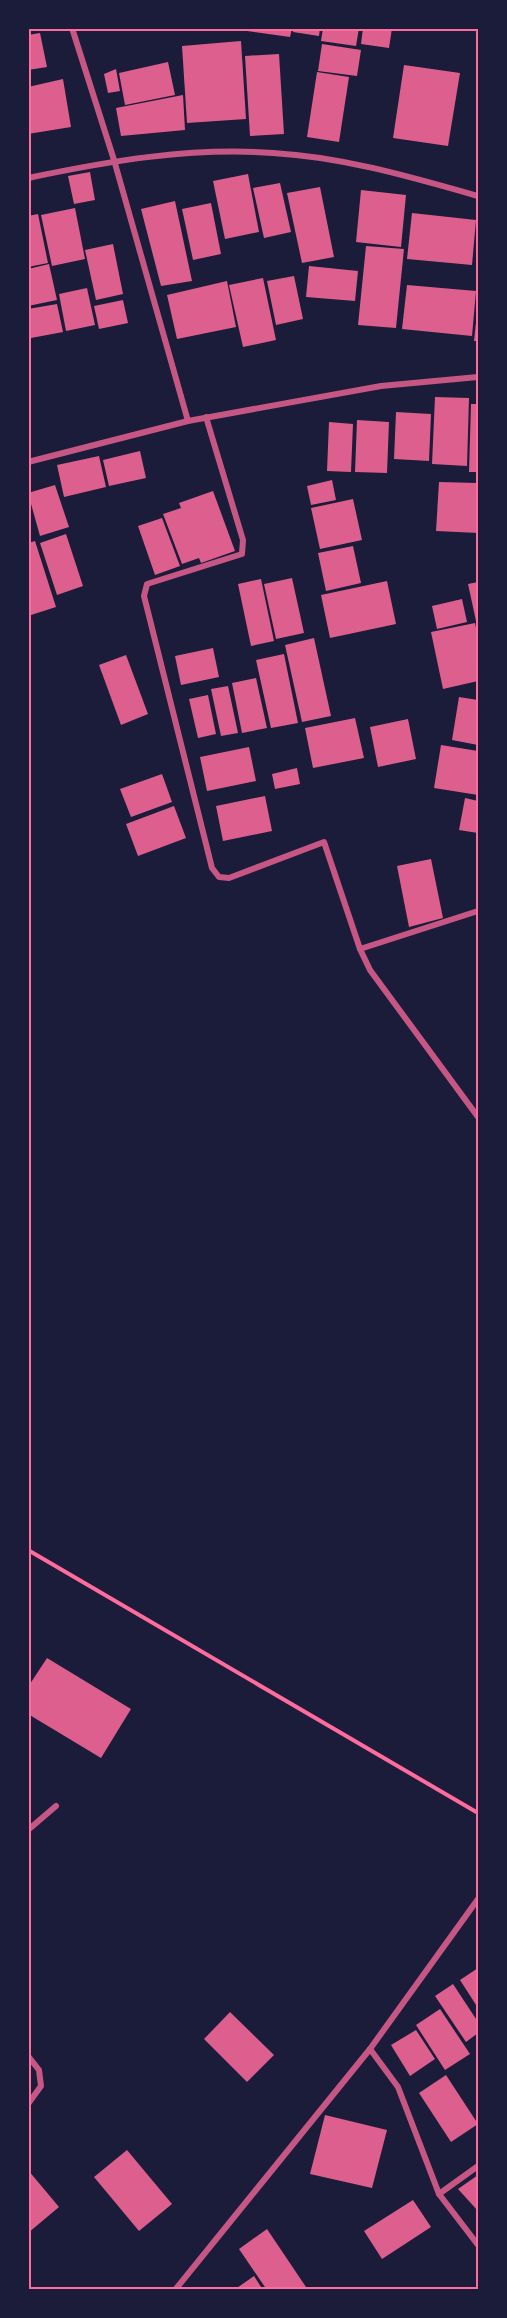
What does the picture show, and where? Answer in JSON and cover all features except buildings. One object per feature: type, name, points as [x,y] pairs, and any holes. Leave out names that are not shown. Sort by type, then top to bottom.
[{"type":"street","points":[[72,28],[114,160],[188,421]]},
{"type":"street","points":[[28,178],[114,160],[202,152],[274,153],[385,170],[478,196]]},
{"type":"street","points":[[28,462],[206,417],[381,386],[478,377]]},
{"type":"street","points":[[206,417],[243,540],[242,554],[147,584],[144,596],[212,868],[219,877],[229,878],[324,842],[360,949],[370,970],[478,1117]]},
{"type":"street","points":[[360,949],[478,911]]},
{"type":"street","points":[[28,1830],[56,1806]]},
{"type":"street","points":[[175,2289],[370,2049],[478,1899]]},
{"type":"street","points":[[370,2049],[398,2087],[439,2194],[478,2245]]},
{"type":"street","points":[[28,2056],[39,2070],[41,2086],[28,2104]]},
{"type":"street","points":[[439,2194],[478,2166]]},
{"type":"path","points":[[28,1550],[478,1813]]}]
